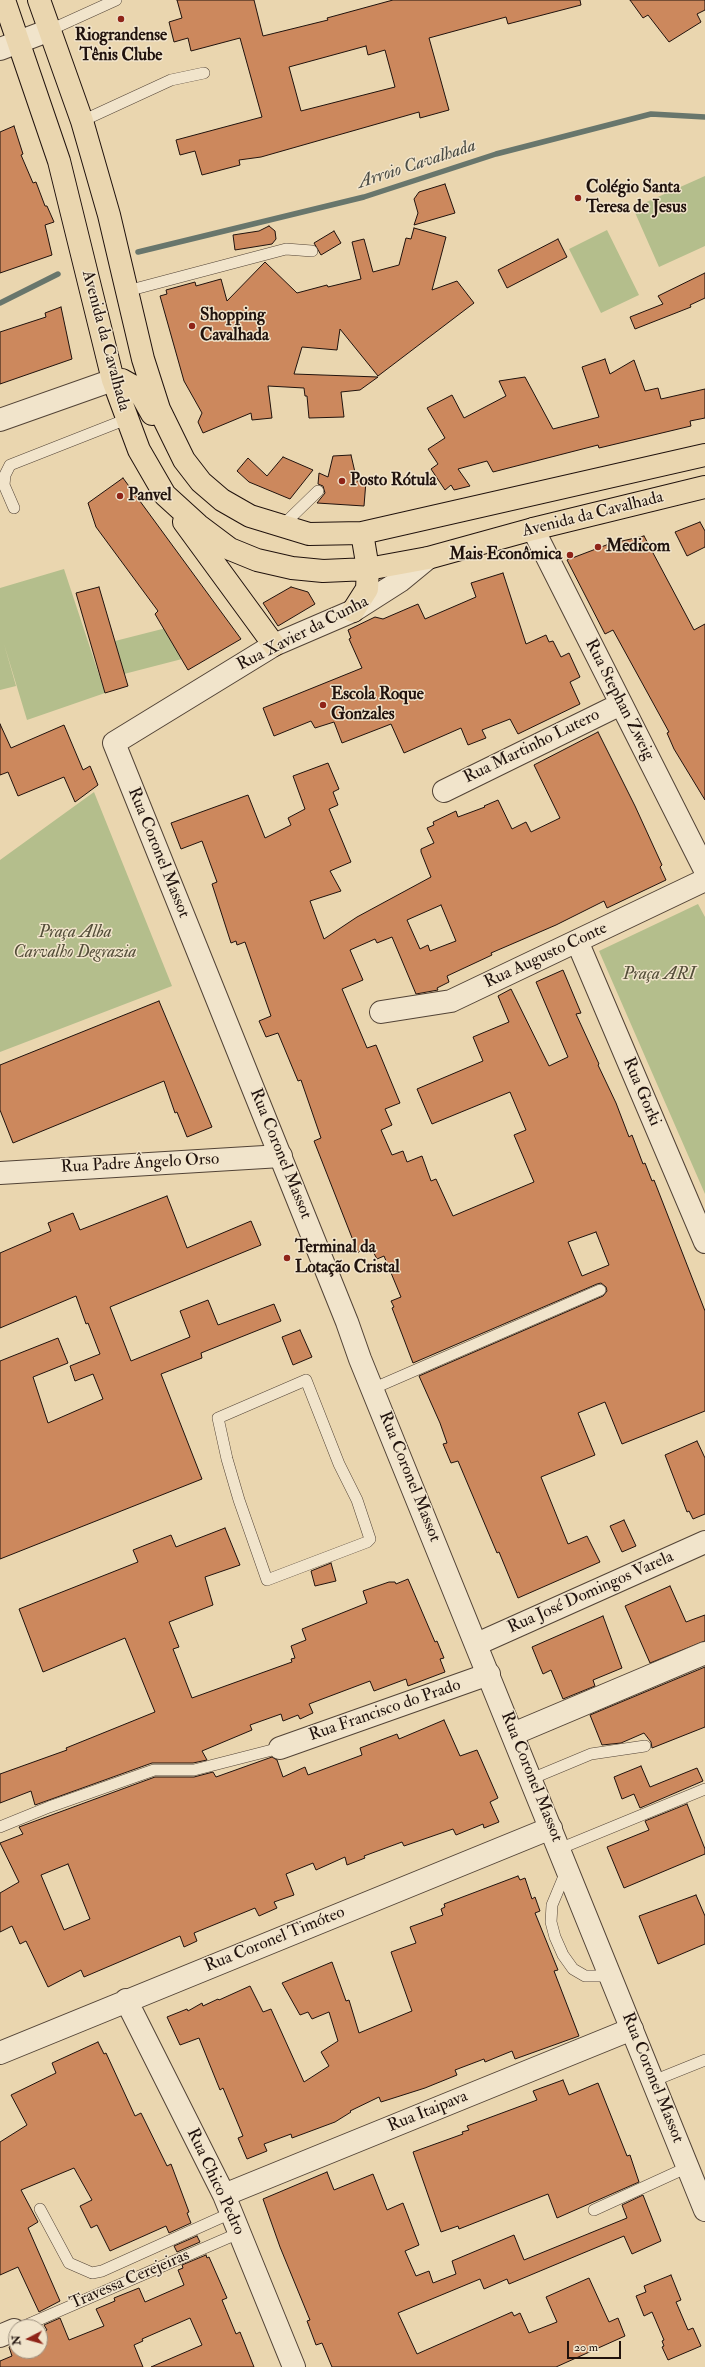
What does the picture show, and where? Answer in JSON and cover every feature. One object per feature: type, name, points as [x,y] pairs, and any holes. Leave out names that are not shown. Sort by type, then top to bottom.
[{"type":"main road","name":"Avenida da Cavalhada","points":[[4,0],[9,45],[59,160],[113,380],[139,450],[165,495],[198,525],[230,549],[257,560],[292,568],[323,571],[368,569],[428,558],[533,529],[705,487]]},
{"type":"main road","name":"Avenida da Cavalhada","points":[[39,0],[82,121],[109,215],[143,359],[159,409],[184,460],[201,482],[222,500],[250,516],[318,535],[362,533],[705,455]]},
{"type":"main road","points":[[113,380],[122,380],[138,389],[163,436],[184,460]]},
{"type":"main road","points":[[165,495],[274,645]]},
{"type":"main road","points":[[353,611],[368,589],[368,569],[362,533]]},
{"type":"street","points":[[9,45],[50,30]]},
{"type":"street","points":[[0,420],[113,380]]},
{"type":"street","name":"Rua Stephan Zweig","points":[[533,529],[705,870]]},
{"type":"street","name":"Rua Xavier da Cunha","points":[[114,743],[274,645],[353,611],[400,582],[428,558]]},
{"type":"street","name":"Rua Martinho Lutero","points":[[444,791],[621,704]]},
{"type":"street","name":"Rua Coronel Massot","points":[[114,743],[281,1156],[372,1389],[532,1779],[705,2210]]},
{"type":"street","name":"Rua Augusto Conte","points":[[381,1012],[452,1001],[705,880]]},
{"type":"street","name":"Rua Gorki","points":[[577,941],[705,1242]]},
{"type":"street","name":"Rua Padre Ângelo Orso","points":[[0,1173],[281,1156]]},
{"type":"street","name":"Rua José Domingos Varela","points":[[477,1644],[705,1542]]},
{"type":"street","points":[[513,1734],[705,1653]]},
{"type":"street","name":"Rua Francisco do Prado","points":[[280,1748],[489,1674]]},
{"type":"street","name":"Rua Coronel Timóteo","points":[[0,2053],[126,2000],[551,1828]]},
{"type":"street","name":"Rua Chico Pedro","points":[[126,2000],[227,2204],[294,2367]]},
{"type":"street","name":"Rua Itaipava","points":[[227,2204],[632,2029]]},
{"type":"lane","points":[[50,30],[116,0]]},
{"type":"lane","points":[[82,121],[171,80],[204,73]]},
{"type":"lane","points":[[127,291],[286,249],[312,251]]},
{"type":"lane","points":[[14,508],[4,485],[5,475],[10,465],[127,419]]},
{"type":"lane","points":[[282,526],[318,491]]},
{"type":"lane","points":[[372,1389],[600,1290]]},
{"type":"lane","points":[[306,1380],[339,1464],[357,1500],[370,1539],[367,1542],[267,1580],[239,1500],[227,1460],[218,1418],[306,1380]]},
{"type":"lane","points":[[532,1779],[590,1754],[645,1746]]},
{"type":"lane","points":[[0,1827],[49,1807],[154,1770],[194,1770],[280,1748]]},
{"type":"lane","points":[[611,1976],[585,1976],[573,1969],[562,1955],[551,1922],[552,1905],[563,1858],[705,1789]]},
{"type":"lane","points":[[653,2081],[705,2060]]},
{"type":"lane","points":[[594,2210],[688,2167]]},
{"type":"lane","points":[[40,2209],[69,2263],[92,2273],[102,2271],[227,2204]]},
{"type":"lane","name":"Travessa Cerejeiras","points":[[41,2319],[239,2233]]},
{"type":"green space","points":[[705,176],[705,246],[659,267],[633,208]]},
{"type":"green space","points":[[607,230],[639,295],[601,313],[569,249]]},
{"type":"green space","points":[[64,569],[105,693],[27,720],[4,644],[16,686],[0,690],[0,588]]},
{"type":"green space","points":[[174,626],[182,659],[124,674],[115,641]]},
{"type":"green space","name":"Praça Alba Carvalho Degrazia","points":[[94,792],[172,986],[0,1052],[0,860]]},
{"type":"green space","name":"Praça ARI","points":[[698,904],[705,917],[705,1194],[599,951]]},
{"type":"building","points":[[177,0],[254,0],[263,36],[328,20],[327,18],[393,0],[580,0],[581,5],[508,24],[506,17],[429,38],[449,110],[420,118],[419,112],[261,157],[239,160],[240,165],[202,175],[195,151],[180,155],[176,140],[262,117],[240,38],[191,51],[188,38],[174,42],[169,22],[182,18]],"holes":[[[366,46],[368,55],[385,50],[395,87],[301,111],[289,67]]]},
{"type":"building","points":[[630,0],[705,0],[705,10],[697,14],[701,22],[669,42],[648,15],[643,18]]},
{"type":"building","points":[[14,126],[23,154],[21,155],[33,183],[36,182],[45,206],[47,206],[54,222],[45,225],[52,255],[0,273],[0,132]]},
{"type":"building","points":[[445,184],[455,213],[414,225],[418,213],[414,199],[419,192]]},
{"type":"building","points":[[269,226],[275,231],[276,239],[272,244],[235,250],[233,235],[259,231]]},
{"type":"building","points":[[414,228],[446,237],[432,290],[457,281],[474,303],[378,376],[340,329],[337,350],[302,347],[294,374],[378,377],[360,390],[341,392],[344,417],[309,418],[307,396],[305,396],[304,388],[268,386],[272,418],[252,420],[251,413],[203,433],[198,422],[202,413],[184,381],[160,296],[167,294],[166,290],[195,282],[196,286],[221,279],[227,301],[265,262],[297,293],[327,285],[328,287],[361,279],[352,242],[364,239],[373,272],[399,265],[406,238],[411,239]]},
{"type":"building","points":[[334,231],[341,243],[321,255],[314,243]]},
{"type":"building","points":[[558,239],[567,257],[507,288],[498,270]]},
{"type":"building","points":[[705,273],[705,298],[690,305],[691,307],[635,329],[630,317],[663,304],[658,296]]},
{"type":"building","points":[[61,307],[72,359],[0,384],[0,332],[46,317],[45,313]]},
{"type":"building","points":[[605,359],[610,374],[634,360],[645,391],[658,388],[661,399],[705,389],[705,418],[690,421],[691,426],[599,448],[598,445],[493,472],[487,461],[458,469],[470,486],[454,490],[451,485],[445,490],[431,469],[438,464],[428,449],[445,438],[427,408],[452,395],[464,418],[506,396],[499,381],[525,377],[553,429],[599,417],[582,367]]},
{"type":"building","points":[[351,455],[357,481],[366,481],[364,506],[317,503],[325,493],[323,486],[318,484],[319,473],[328,477],[333,456]]},
{"type":"building","points":[[283,457],[313,470],[290,499],[249,482],[237,471],[248,458],[267,476]]},
{"type":"building","points":[[123,478],[241,639],[188,670],[155,614],[158,611],[96,527],[88,503]]},
{"type":"building","points":[[700,522],[705,531],[705,547],[687,556],[675,532]]},
{"type":"building","points":[[644,536],[694,630],[705,624],[705,800],[674,749],[667,733],[669,732],[613,630],[605,634],[567,560],[609,544]]},
{"type":"building","points":[[503,573],[526,644],[546,635],[549,642],[553,641],[561,657],[569,653],[580,677],[570,682],[580,704],[518,734],[510,719],[482,730],[486,738],[468,745],[461,728],[404,753],[391,724],[342,743],[334,722],[315,728],[311,721],[274,736],[263,708],[362,668],[349,639],[351,638],[348,630],[375,617],[383,619],[418,604],[425,619],[476,597],[471,583]]},
{"type":"building","points":[[99,587],[128,686],[105,693],[76,593]]},
{"type":"building","points":[[291,587],[308,592],[315,604],[278,626],[263,603]]},
{"type":"building","points":[[0,724],[11,748],[64,725],[83,770],[90,766],[98,785],[75,802],[64,777],[18,796],[8,772],[0,775]]},
{"type":"building","points":[[598,732],[635,806],[662,865],[660,867],[666,880],[607,908],[604,901],[556,925],[491,953],[492,955],[447,976],[449,982],[437,988],[438,990],[416,994],[392,937],[377,943],[375,939],[350,950],[363,980],[342,989],[367,1048],[376,1045],[400,1103],[385,1109],[392,1125],[381,1130],[392,1155],[403,1151],[407,1162],[422,1156],[431,1181],[436,1179],[453,1216],[534,1182],[514,1135],[526,1130],[510,1092],[432,1124],[417,1089],[483,1061],[473,1037],[509,1022],[498,996],[511,989],[549,1066],[568,1057],[536,982],[563,970],[581,1013],[576,1014],[616,1103],[629,1137],[632,1135],[643,1164],[645,1163],[652,1181],[654,1180],[705,1311],[705,1411],[622,1444],[605,1402],[578,1413],[595,1455],[541,1477],[568,1544],[587,1536],[600,1562],[518,1598],[458,1461],[451,1463],[443,1444],[447,1443],[440,1423],[419,1376],[603,1296],[607,1291],[606,1287],[601,1283],[597,1284],[413,1363],[392,1308],[394,1307],[391,1301],[401,1297],[384,1256],[377,1259],[368,1242],[358,1253],[314,1141],[321,1138],[301,1080],[298,1081],[278,1033],[266,1037],[259,1021],[271,1016],[245,942],[237,945],[236,941],[231,943],[212,884],[217,882],[202,841],[181,849],[171,823],[248,795],[265,838],[291,825],[288,818],[305,809],[293,776],[328,763],[339,789],[333,792],[338,805],[329,809],[351,862],[330,871],[341,891],[310,901],[324,939],[357,917],[431,877],[421,849],[434,843],[427,828],[434,825],[433,822],[456,811],[458,817],[485,807],[484,806],[498,800],[512,829],[526,822],[531,832],[560,818],[534,765]],"holes":[[[441,905],[456,941],[430,951],[428,945],[420,949],[407,920]],[[596,1232],[609,1265],[582,1276],[568,1242]]]},
{"type":"building","points":[[159,1001],[212,1127],[187,1137],[177,1112],[175,1113],[164,1081],[13,1143],[0,1110],[0,1065]]},
{"type":"building","points":[[167,1196],[187,1248],[251,1221],[261,1245],[110,1307],[131,1361],[190,1337],[180,1311],[208,1300],[218,1325],[274,1304],[281,1321],[201,1353],[202,1358],[161,1374],[202,1479],[0,1559],[0,1361],[58,1338],[68,1363],[33,1377],[48,1423],[103,1399],[93,1374],[75,1381],[70,1366],[100,1354],[88,1323],[86,1324],[76,1296],[0,1328],[0,1253],[51,1231],[48,1223],[73,1213],[80,1230]]},
{"type":"building","points":[[300,1330],[312,1357],[293,1365],[282,1337]]},
{"type":"building","points":[[697,1441],[705,1458],[705,1514],[693,1519],[689,1511],[687,1512],[665,1455]]},
{"type":"building","points":[[624,1520],[636,1546],[622,1552],[610,1526]]},
{"type":"building","points":[[225,1528],[240,1565],[205,1577],[213,1605],[169,1622],[179,1647],[173,1649],[192,1698],[292,1662],[291,1659],[295,1658],[291,1646],[306,1640],[302,1629],[367,1603],[363,1591],[389,1582],[395,1582],[396,1584],[408,1579],[435,1642],[437,1641],[444,1658],[440,1659],[445,1672],[408,1686],[406,1679],[374,1691],[370,1681],[309,1704],[313,1713],[300,1719],[298,1715],[283,1721],[281,1714],[250,1725],[252,1730],[202,1751],[207,1760],[193,1763],[152,1763],[35,1805],[31,1791],[0,1803],[0,1774],[67,1750],[66,1748],[155,1712],[125,1638],[43,1672],[19,1609],[138,1562],[133,1550],[171,1535],[176,1547]]},
{"type":"building","points":[[331,1563],[336,1581],[315,1586],[311,1571]]},
{"type":"building","points":[[670,1586],[686,1622],[705,1615],[705,1641],[650,1663],[625,1606]]},
{"type":"building","points":[[603,1616],[622,1668],[593,1680],[595,1686],[563,1699],[551,1670],[543,1674],[532,1647]]},
{"type":"building","points":[[705,1667],[705,1727],[652,1748],[651,1742],[644,1733],[621,1743],[602,1745],[590,1715]]},
{"type":"building","points":[[444,1720],[460,1756],[477,1750],[498,1798],[490,1802],[499,1822],[484,1828],[483,1824],[456,1835],[453,1829],[404,1846],[402,1842],[364,1856],[365,1858],[347,1865],[345,1857],[316,1870],[313,1863],[286,1874],[294,1895],[274,1902],[277,1908],[259,1916],[255,1908],[194,1933],[197,1941],[184,1947],[180,1936],[84,1977],[81,1970],[48,1987],[26,1941],[20,1944],[12,1926],[0,1932],[0,1893],[19,1882],[0,1843],[23,1834],[19,1827],[155,1777],[194,1777],[213,1772],[216,1777],[272,1757],[277,1760],[283,1777],[305,1767],[308,1775],[362,1755],[360,1748],[397,1734],[399,1739]],"holes":[[[68,1864],[90,1919],[64,1930],[41,1875]]]},
{"type":"building","points":[[641,1766],[650,1787],[697,1768],[703,1781],[640,1808],[634,1794],[622,1799],[614,1777]]},
{"type":"building","points":[[687,1804],[705,1849],[705,1854],[624,1888],[607,1847],[649,1830],[645,1821]]},
{"type":"building","points":[[518,1876],[520,1880],[525,1878],[532,1899],[535,1897],[540,1911],[535,1913],[558,1970],[554,1971],[579,2036],[515,2059],[512,2051],[485,2062],[484,2059],[455,2070],[457,2075],[425,2088],[381,2102],[379,2097],[350,2111],[351,2112],[335,2122],[292,2138],[291,2134],[264,2144],[267,2151],[247,2159],[238,2138],[243,2136],[223,2088],[220,2090],[199,2038],[180,2045],[167,2017],[187,2009],[188,2011],[202,2003],[203,2006],[250,1986],[263,2012],[271,2009],[304,2082],[329,2066],[321,2052],[338,2041],[329,2012],[312,2019],[308,2012],[300,2015],[282,1983],[332,1962],[346,2001],[349,2000],[359,2033],[412,2011],[391,1952],[416,1943],[410,1927],[443,1915],[441,1909],[445,1907],[444,1904]]},
{"type":"building","points":[[696,1895],[705,1916],[705,1944],[658,1964],[639,1916]]},
{"type":"building","points":[[98,2042],[104,2054],[106,2053],[135,2116],[141,2113],[167,2166],[171,2164],[189,2212],[187,2213],[191,2223],[169,2233],[166,2226],[110,2251],[97,2225],[91,2228],[80,2206],[92,2200],[74,2168],[21,2190],[38,2222],[28,2228],[60,2301],[39,2312],[18,2267],[0,2275],[0,2142],[27,2125],[11,2095],[56,2073],[52,2063]]},
{"type":"building","points":[[563,2080],[569,2095],[598,2083],[627,2156],[630,2155],[639,2182],[557,2218],[548,2194],[459,2229],[458,2226],[441,2232],[413,2152],[463,2134],[462,2132],[469,2130],[467,2126],[537,2100],[533,2091]]},
{"type":"building","points":[[327,2172],[334,2190],[373,2174],[387,2210],[403,2203],[419,2245],[405,2251],[416,2276],[429,2271],[433,2283],[456,2274],[452,2261],[514,2235],[524,2260],[627,2218],[622,2205],[643,2195],[661,2241],[632,2254],[624,2236],[509,2284],[507,2279],[484,2289],[480,2279],[398,2313],[417,2354],[512,2312],[514,2316],[520,2313],[529,2333],[557,2322],[546,2297],[589,2278],[609,2322],[618,2318],[625,2336],[556,2367],[332,2367],[322,2343],[316,2345],[307,2321],[310,2320],[280,2247],[263,2199]]},
{"type":"building","points":[[197,2236],[200,2242],[177,2252],[174,2246]]},
{"type":"building","points":[[206,2255],[207,2258],[209,2257],[227,2298],[222,2300],[236,2334],[240,2332],[254,2367],[151,2367],[202,2345],[190,2318],[142,2339],[143,2341],[134,2345],[143,2367],[0,2367],[0,2361],[8,2358],[8,2359],[48,2359],[48,2323],[60,2318],[69,2340],[104,2326],[96,2309],[115,2301],[114,2298],[139,2288],[145,2302],[184,2285],[178,2270],[183,2268],[182,2265]]},
{"type":"building","points":[[671,2275],[681,2300],[676,2302],[688,2330],[693,2328],[701,2346],[668,2360],[662,2347],[664,2346],[662,2341],[664,2340],[652,2312],[644,2316],[636,2296],[646,2292],[644,2286]]},
{"type":"waterway","name":"Arroio Cavalhada","points":[[138,252],[364,197],[496,154],[651,114],[705,117]]},
{"type":"waterway","name":"Arroio Cavalhada","points":[[0,303],[58,274]]},
{"type":"place","name":"Riograndense Tênis Clube","points":[[121,19]]},
{"type":"place","name":"Colégio Santa Teresa de Jesus","points":[[578,198]]},
{"type":"place","name":"Shopping Cavalhada","points":[[192,326]]},
{"type":"place","name":"Posto Rótula","points":[[342,481]]},
{"type":"place","name":"Panvel","points":[[120,496]]},
{"type":"place","name":"Medicom","points":[[598,547]]},
{"type":"place","name":"Mais Econômica","points":[[570,555]]},
{"type":"place","name":"Escola Roque Gonzales","points":[[323,705]]},
{"type":"place","name":"Terminal da Lotação Cristal","points":[[287,1258]]}]
